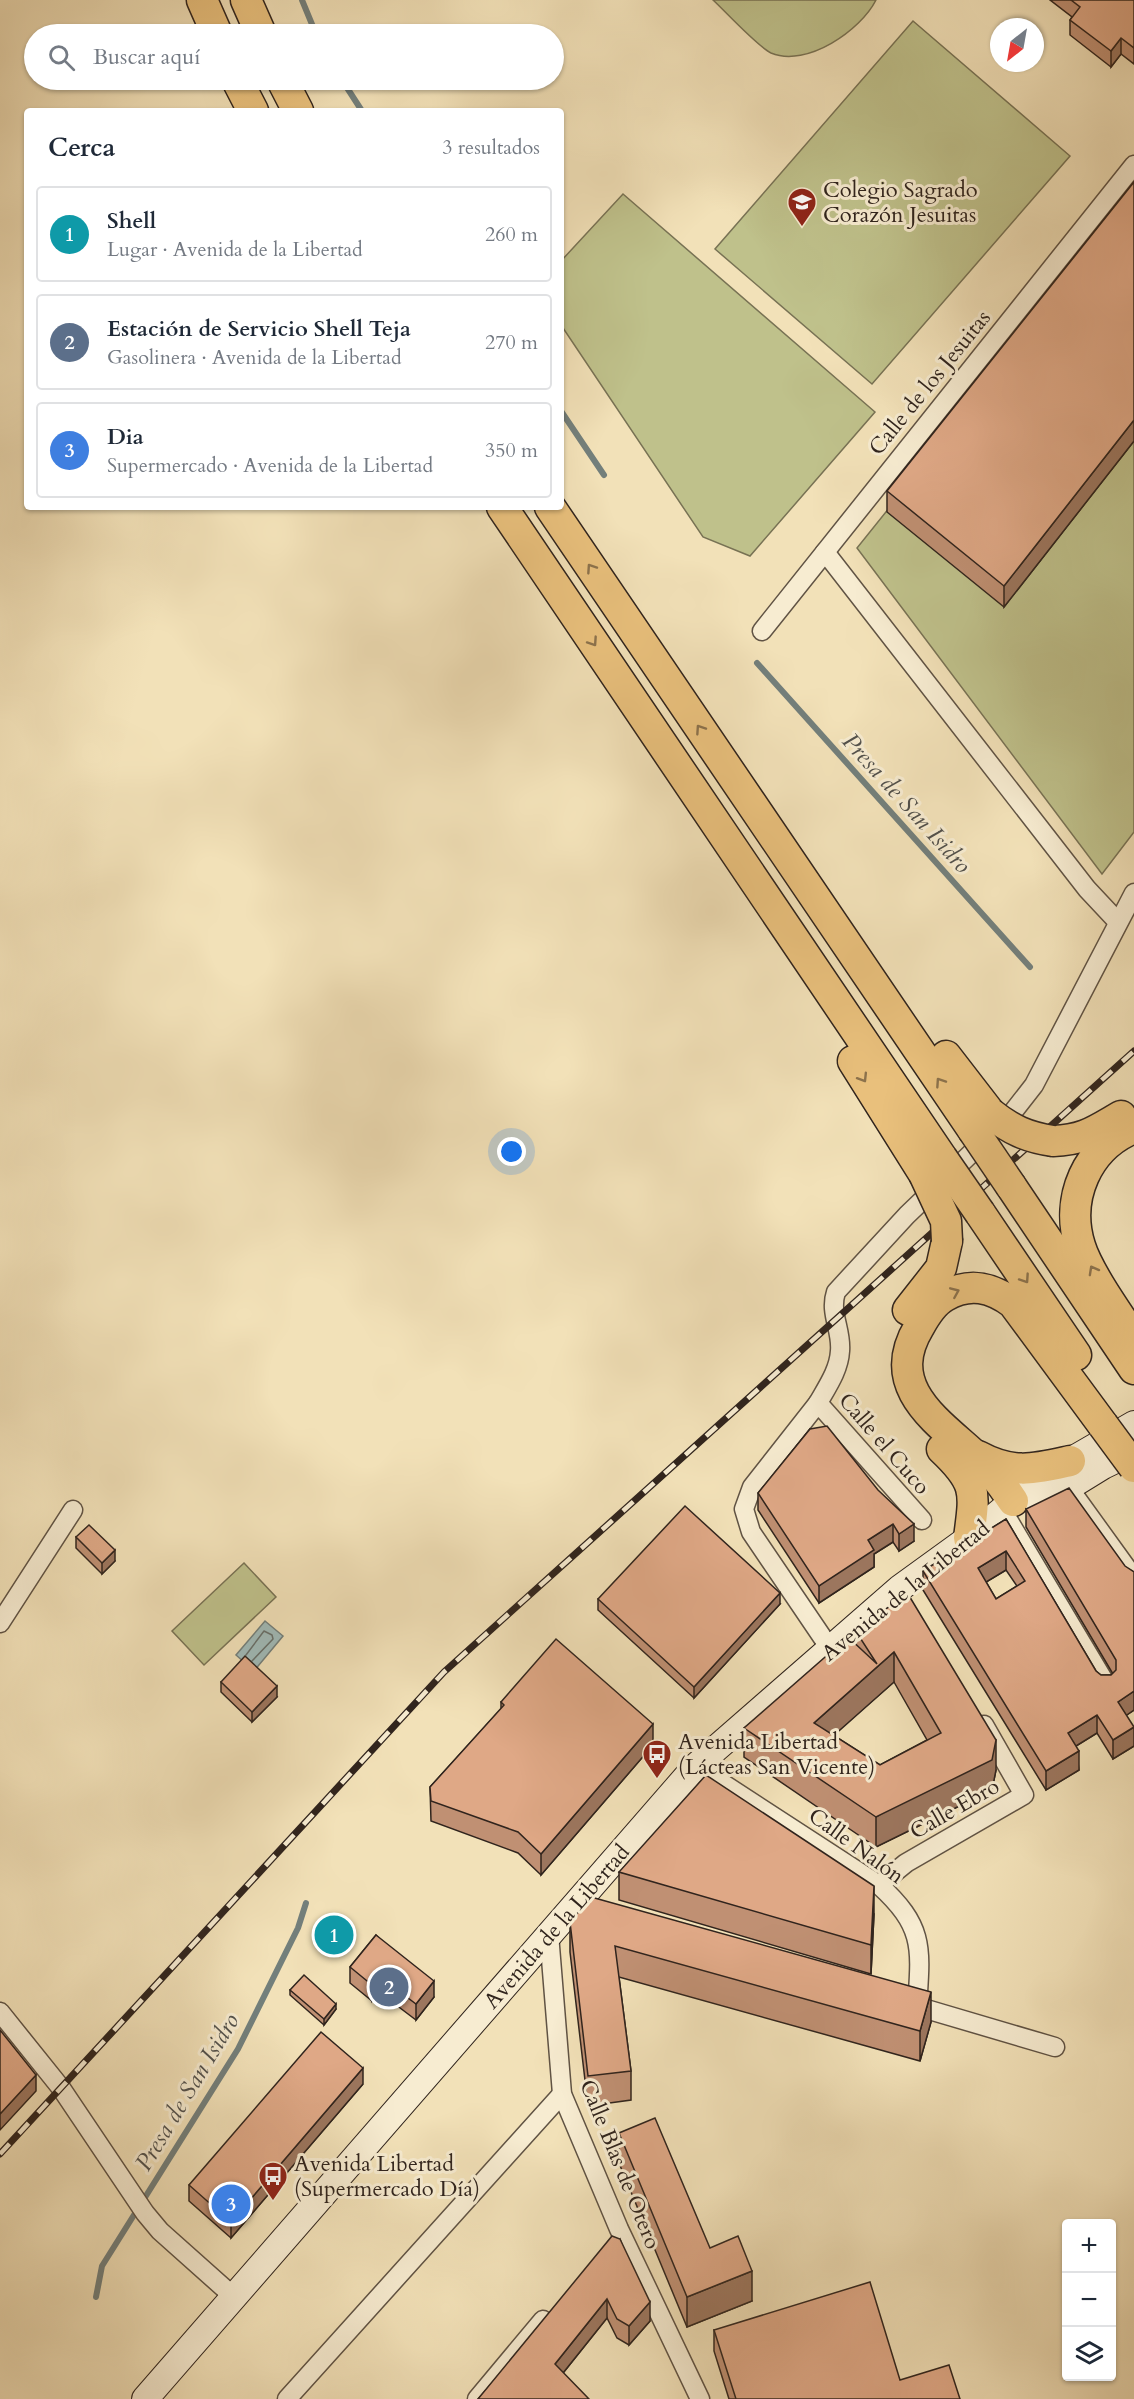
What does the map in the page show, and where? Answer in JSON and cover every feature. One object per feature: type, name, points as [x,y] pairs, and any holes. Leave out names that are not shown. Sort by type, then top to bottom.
[{"type":"highway","points":[[202,0],[213,24]]},
{"type":"highway","points":[[246,0],[257,24]]},
{"type":"highway","points":[[242,90],[251,108]]},
{"type":"highway","points":[[287,90],[296,108]]},
{"type":"highway","points":[[504,510],[718,827],[933,1166],[980,1213],[1122,1427],[1134,1467]]},
{"type":"highway","points":[[552,510],[722,762],[855,928],[968,1087],[1011,1186],[1134,1369]]},
{"type":"highway","points":[[981,1121],[1028,1137],[1053,1142],[1075,1141],[1134,1109]]},
{"type":"highway","points":[[1134,1128],[1107,1144],[1089,1165],[1078,1186],[1075,1215],[1080,1247],[1134,1338]]},
{"type":"highway","points":[[933,1166],[947,1241],[940,1268],[899,1323],[891,1344],[890,1367],[895,1392],[905,1414],[962,1457],[993,1474],[994,1520]]},
{"type":"highway","points":[[994,1520],[974,1504],[972,1486],[962,1457],[923,1408],[912,1390],[908,1370],[908,1352],[926,1315],[942,1298],[960,1288],[979,1287],[997,1292],[1013,1303],[1122,1427]]},
{"type":"highway","points":[[962,1457],[1016,1470],[1036,1469],[1070,1475]]},
{"type":"main road","points":[[994,1520],[1028,1504],[1044,1502],[1122,1427]]},
{"type":"main road","points":[[1070,1475],[1103,1466],[1134,1451]]},
{"type":"main road","name":"Avenida de la Libertad","points":[[145,2399],[549,1934],[584,1910],[696,1766],[831,1650],[906,1596],[994,1520],[1070,1475]]},
{"type":"street","name":"Calle de los Jesuitas","points":[[762,631],[1134,165]]},
{"type":"street","points":[[825,552],[1087,889],[1117,921]]},
{"type":"street","points":[[819,1403],[837,1369],[840,1352],[832,1304],[837,1292],[907,1215],[1009,1117],[1034,1085],[1117,921],[1134,893]]},
{"type":"street","name":"Calle el Cuco","points":[[831,1650],[751,1532],[744,1509],[752,1487],[819,1403],[922,1520]]},
{"type":"street","points":[[1070,1475],[1134,1578]]},
{"type":"street","points":[[0,1623],[73,1510]]},
{"type":"street","points":[[994,1520],[1106,1684]]},
{"type":"street","name":"Calle Ebro","points":[[879,1885],[906,1863],[1024,1795],[977,1713]]},
{"type":"street","name":"Calle Nalón","points":[[696,1766],[879,1885],[911,1921],[921,1948],[917,2007]]},
{"type":"street","name":"Calle Blas de Otero","points":[[549,1934],[562,2094],[613,2236],[700,2399]]},
{"type":"street","points":[[895,2000],[1055,2047]]},
{"type":"street","points":[[0,2012],[61,2088],[140,2206],[160,2230],[234,2297]]},
{"type":"street","points":[[287,2399],[562,2094]]},
{"type":"street","points":[[477,2399],[558,2302]]},
{"type":"green space","points":[[713,0],[876,0],[869,12],[846,34],[816,51],[785,56],[765,49]]},
{"type":"green space","points":[[913,21],[1070,156],[872,384],[715,249]]},
{"type":"green space","points":[[623,194],[875,412],[750,556],[703,537],[564,329],[564,258]]},
{"type":"green space","points":[[1134,203],[1134,832],[1102,874],[857,548]]},
{"type":"green space","points":[[244,1563],[276,1597],[204,1665],[172,1631]]},
{"type":"water","points":[[265,1621],[283,1636],[254,1671],[236,1655]]},
{"type":"building","points":[[1071,0],[1134,0],[1134,48],[1121,38],[1111,51],[1070,20],[1080,7]]},
{"type":"building","points":[[1134,182],[1134,420],[1004,586],[887,491]]},
{"type":"building","points":[[827,1426],[878,1490],[914,1524],[899,1534],[893,1524],[868,1540],[874,1550],[819,1586],[758,1493],[810,1429]]},
{"type":"building","points":[[1069,1488],[1125,1566],[1134,1572],[1134,1691],[1118,1702],[1134,1727],[1113,1740],[1097,1715],[1068,1733],[1079,1751],[1046,1771],[923,1571],[1006,1519],[1096,1671],[1101,1675],[1111,1675],[1116,1670],[1116,1660],[1026,1509]],"holes":[[[1006,1551],[1025,1581],[996,1599],[978,1568]]]},
{"type":"building","points":[[685,1506],[780,1593],[694,1687],[598,1599]]},
{"type":"building","points":[[89,1525],[115,1550],[102,1563],[76,1537]]},
{"type":"building","points":[[908,1594],[996,1740],[992,1760],[876,1817],[744,1728],[848,1637],[877,1664],[855,1630]],"holes":[[[894,1652],[941,1733],[880,1765],[814,1723]]]},
{"type":"building","points":[[556,1639],[653,1724],[541,1854],[518,1832],[431,1801],[430,1787],[504,1705],[501,1702]]},
{"type":"building","points":[[245,1656],[277,1686],[252,1712],[221,1682]]},
{"type":"building","points":[[706,1775],[874,1886],[871,1945],[619,1872]]},
{"type":"building","points":[[591,1897],[931,1992],[920,2031],[615,1946],[631,2071],[588,2076],[570,1922]]},
{"type":"building","points":[[376,1935],[434,1981],[416,2004],[379,1976],[372,1985],[350,1967]]},
{"type":"building","points":[[304,1975],[336,2004],[324,2019],[290,1990]]},
{"type":"building","points":[[0,2030],[36,2075],[0,2114]]},
{"type":"building","points":[[321,2032],[363,2068],[231,2222],[189,2185]]},
{"type":"building","points":[[655,2118],[710,2248],[738,2236],[752,2271],[687,2297],[619,2133]]},
{"type":"building","points":[[612,2236],[620,2239],[650,2302],[629,2326],[617,2319],[607,2299],[555,2364],[589,2399],[478,2399]]},
{"type":"building","points":[[870,2282],[900,2380],[949,2365],[960,2399],[736,2399],[714,2330]]},
{"type":"waterway","name":"Presa de San Isidro","points":[[302,0],[312,24]]},
{"type":"waterway","name":"Presa de San Isidro","points":[[348,90],[360,108]]},
{"type":"waterway","name":"Presa de San Isidro","points":[[564,415],[604,475]]},
{"type":"waterway","name":"Presa de San Isidro","points":[[757,663],[1030,967]]},
{"type":"waterway","name":"Presa de San Isidro","points":[[96,2297],[102,2266],[238,2049],[298,1928],[306,1903]]},
{"type":"railway","points":[[0,2154],[444,1672],[1134,1051]]},
{"type":"place","name":"Colegio Sagrado Corazón Jesuitas","points":[[802,228]]},
{"type":"place","name":"Avenida Libertad (Lácteas San Vicente)","points":[[657,1780]]},
{"type":"place","name":"Shell","points":[[334,1935]]},
{"type":"place","name":"Estación de Servicio Shell Teja","points":[[389,1987]]},
{"type":"place","name":"Avenida Libertad (Supermercado Día)","points":[[273,2202]]},
{"type":"place","name":"Dia","points":[[231,2204]]}]
